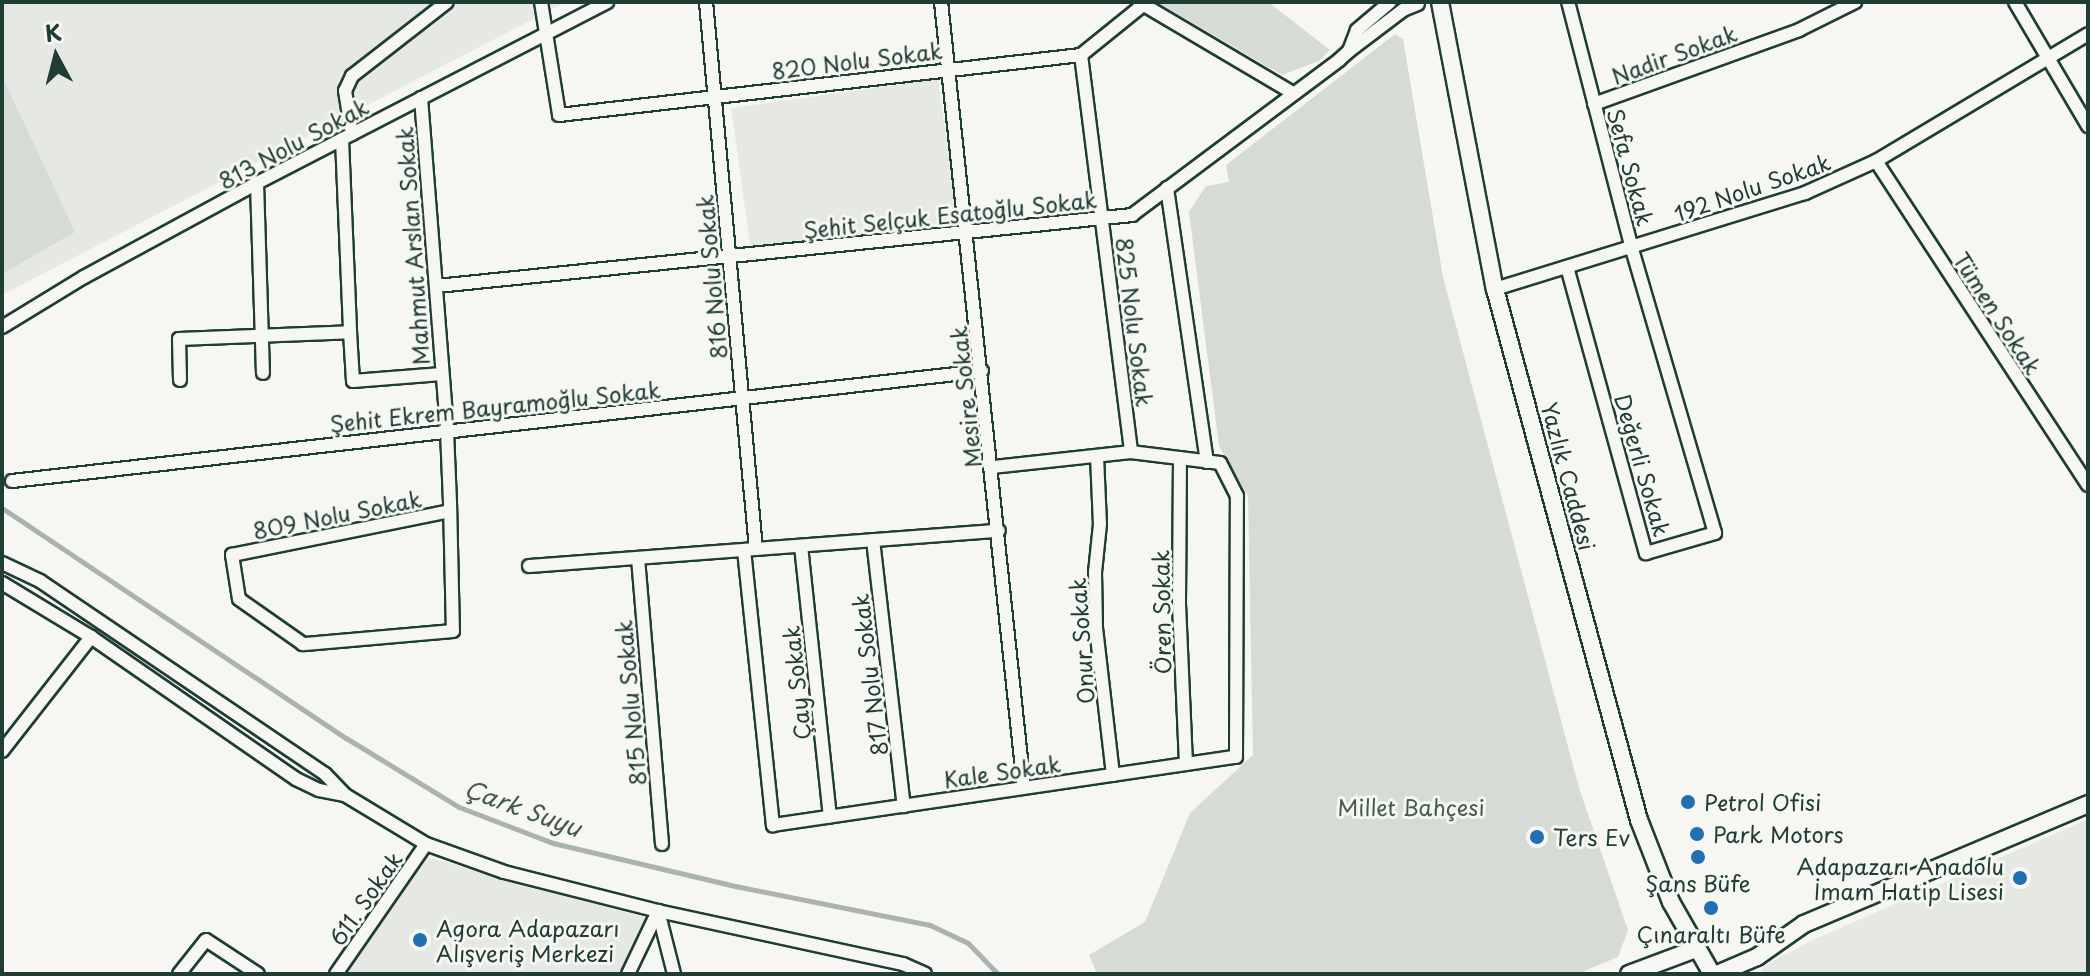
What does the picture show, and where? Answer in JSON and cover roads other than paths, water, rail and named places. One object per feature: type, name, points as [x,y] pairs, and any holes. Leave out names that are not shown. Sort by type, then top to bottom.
[{"type":"main road","name":"Yazlık Caddesi","points":[[1440,2],[1495,289],[1639,820],[1671,902],[1696,949],[1714,974]]},
{"type":"main road","points":[[1714,974],[1757,957],[1804,924],[2088,804]]},
{"type":"main road","points":[[1629,974],[1696,949],[1697,974]]},
{"type":"main road","points":[[1744,974],[1757,957]]},
{"type":"street","points":[[442,374],[353,381],[345,91],[352,76],[447,2]]},
{"type":"street","points":[[541,2],[546,34]]},
{"type":"street","name":"813 Nolu Sokak","points":[[2,327],[84,277],[257,183],[607,2]]},
{"type":"street","name":"816 Nolu Sokak","points":[[706,2],[742,398],[750,550],[773,825]]},
{"type":"street","name":"Mesire Sokak","points":[[941,2],[1024,788]]},
{"type":"street","name":"Şehit Selçuk Esatoğlu Sokak","points":[[437,286],[1132,215],[1349,51],[1357,30],[1390,2]]},
{"type":"street","name":"Sefa Sokak","points":[[1568,2],[1632,249]]},
{"type":"street","name":"Nadir Sokak","points":[[1594,104],[1799,30],[1855,2]]},
{"type":"street","points":[[2015,2],[2088,126]]},
{"type":"street","points":[[1081,55],[1141,3],[1293,93]]},
{"type":"street","points":[[1349,51],[1403,10],[1418,4]]},
{"type":"street","name":"820 Nolu Sokak","points":[[546,34],[559,115],[1081,55]]},
{"type":"street","name":"192 Nolu Sokak","points":[[1495,289],[1805,193],[1876,161],[2088,34]]},
{"type":"street","name":"825 Nolu Sokak","points":[[1081,55],[1131,452]]},
{"type":"street","name":"Mahmut Arslan Sokak","points":[[421,98],[447,431],[453,631]]},
{"type":"street","points":[[1215,153],[1218,169]]},
{"type":"street","name":"Tümen Sokak","points":[[1876,161],[2088,485]]},
{"type":"street","points":[[257,183],[263,373]]},
{"type":"street","points":[[992,467],[1131,452],[1207,462],[1167,188]]},
{"type":"street","name":"Değerli Sokak","points":[[1567,267],[1646,553],[1715,533],[1632,249]]},
{"type":"street","points":[[180,380],[179,339],[350,332]]},
{"type":"street","name":"Şehit Ekrem Bayramoğlu Sokak","points":[[12,481],[982,371]]},
{"type":"street","name":"Onur Sokak","points":[[1097,456],[1100,524],[1095,572],[1096,628],[1113,775]]},
{"type":"street","name":"Ören Sokak","points":[[1180,458],[1179,604],[1186,764]]},
{"type":"street","name":"Kale Sokak","points":[[773,825],[1236,757],[1237,496],[1220,463],[1207,462]]},
{"type":"street","name":"809 Nolu Sokak","points":[[450,511],[232,555],[239,599],[303,644],[453,631]]},
{"type":"street","points":[[529,566],[999,531]]},
{"type":"street","name":"817 Nolu Sokak","points":[[873,540],[904,806]]},
{"type":"street","name":"Çay Sokak","points":[[801,546],[830,816]]},
{"type":"street","name":"815 Nolu Sokak","points":[[638,558],[662,844]]},
{"type":"street","points":[[2,563],[40,581],[325,774],[345,795],[426,844],[504,872],[658,911],[903,964],[925,974]]},
{"type":"street","points":[[2,583],[91,637],[296,779],[319,790],[345,795]]},
{"type":"street","points":[[2,751],[6,736],[91,637]]},
{"type":"street","name":"611. Sokak","points":[[336,974],[426,844]]},
{"type":"street","points":[[628,974],[658,911]]},
{"type":"street","points":[[658,911],[674,974]]},
{"type":"street","points":[[179,974],[206,940],[258,974]]},
{"type":"waterway","name":"Çark Suyu","points":[[2,508],[346,738],[459,807],[553,843],[735,886],[930,925],[968,943],[998,974]]},
{"type":"place","name":"Petrol Ofisi","points":[[1688,802]]},
{"type":"place","name":"Park Motors","points":[[1697,834]]},
{"type":"place","name":"Ters Ev","points":[[1537,837]]},
{"type":"place","name":"Şans Büfe","points":[[1698,857]]},
{"type":"place","name":"Adapazarı Anadolu İmam Hatip Lisesi","points":[[2020,878]]},
{"type":"place","name":"Çınaraltı Büfe","points":[[1711,908]]},
{"type":"place","name":"Agora Adapazarı Alışveriş Merkezi","points":[[420,940]]},
{"type":"park label","name":"Millet Bahçesi","points":[[1411,807]]}]
